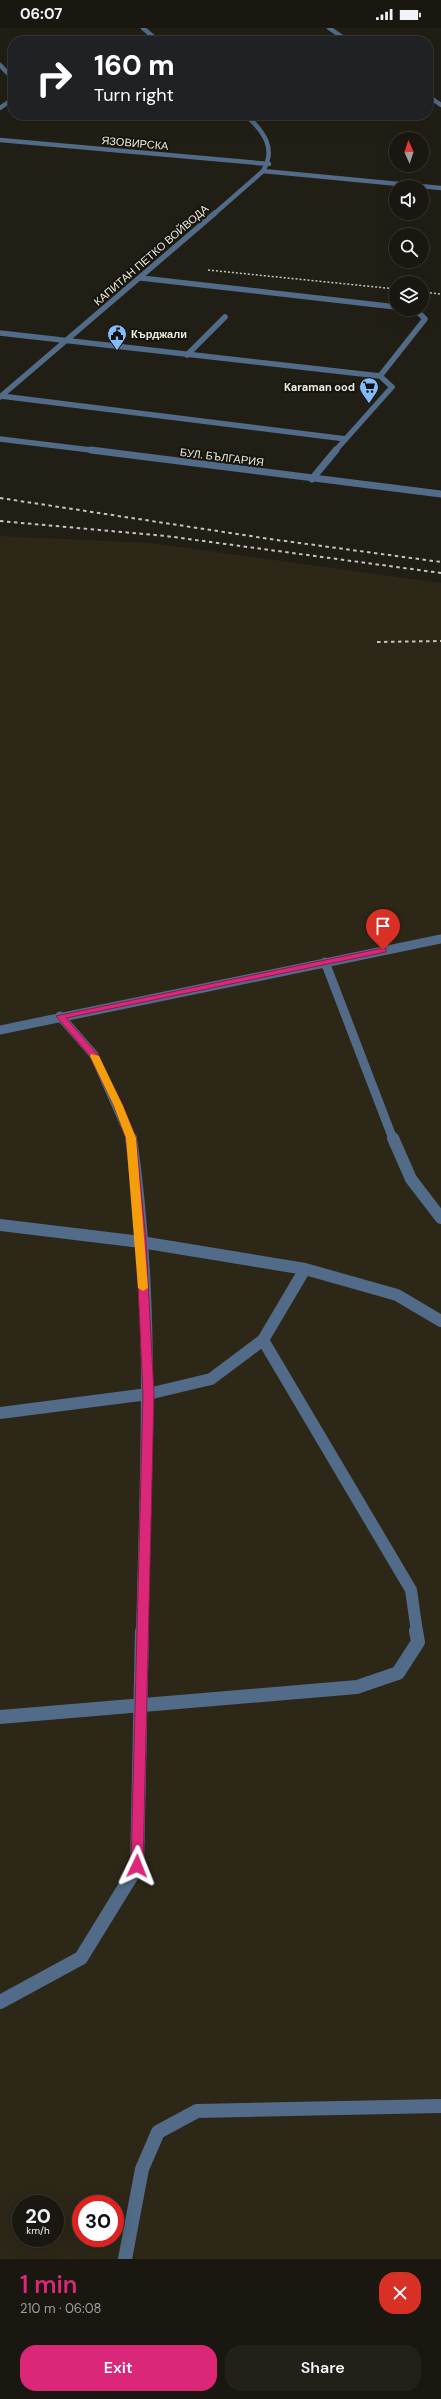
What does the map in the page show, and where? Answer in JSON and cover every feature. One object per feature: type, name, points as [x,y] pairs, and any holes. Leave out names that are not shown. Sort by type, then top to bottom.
[{"type":"street","points":[[143,28],[152,36]]},
{"type":"street","points":[[329,28],[341,36]]},
{"type":"street","points":[[0,65],[8,74]]},
{"type":"street","points":[[251,120],[261,129],[270,144],[269,164]]},
{"type":"street","name":"ЯЗОВИРСКА","points":[[0,140],[269,164]]},
{"type":"street","name":"КАПИТАН ПЕТКО ВОЙВОДА","points":[[1,396],[141,278],[263,171],[269,164]]},
{"type":"street","points":[[263,171],[441,188]]},
{"type":"street","points":[[141,278],[389,306]]},
{"type":"street","points":[[380,376],[424,319],[422,316]]},
{"type":"street","points":[[187,355],[225,317]]},
{"type":"street","points":[[0,333],[380,376],[392,387],[312,479]]},
{"type":"street","points":[[1,396],[346,439]]},
{"type":"street","name":"БУЛ. БЪЛГАРИЯ","points":[[0,439],[441,494]]},
{"type":"street","points":[[0,1030],[60,1016],[441,939]]},
{"type":"street","points":[[325,962],[383,1117],[411,1179],[441,1218]]},
{"type":"street","points":[[0,2002],[81,1958],[137,1866],[142,1705],[148,1394],[141,1242],[131,1138],[94,1055],[60,1016]]},
{"type":"street","points":[[0,1225],[141,1242],[305,1269],[397,1296],[441,1321]]},
{"type":"street","points":[[0,1413],[148,1394],[211,1379],[262,1340],[305,1269]]},
{"type":"street","points":[[0,1717],[357,1688],[398,1673],[418,1642],[411,1590],[262,1340]]},
{"type":"street","points":[[125,2259],[142,2169],[158,2132],[197,2111],[441,2106]]},
{"type":"shaded area","points":[[0,536],[150,543],[441,583],[441,2259],[0,2259]]},
{"type":"railway","points":[[208,270],[389,288]]},
{"type":"railway","points":[[429,293],[441,294]]},
{"type":"railway","points":[[0,498],[270,539],[441,562]]},
{"type":"railway","points":[[0,521],[166,536],[441,573]]},
{"type":"railway","points":[[377,642],[441,641]]},
{"type":"slow traffic","points":[[95,1056],[131,1138],[141,1242],[143,1288]]},
{"type":"place","name":"Кърджали","points":[[117,351]]},
{"type":"place","name":"Karaman ood","points":[[369,404]]},
{"type":"route","points":[[137,1866],[142,1705],[148,1394],[141,1242],[131,1138],[94,1055],[60,1016],[383,950]]}]
